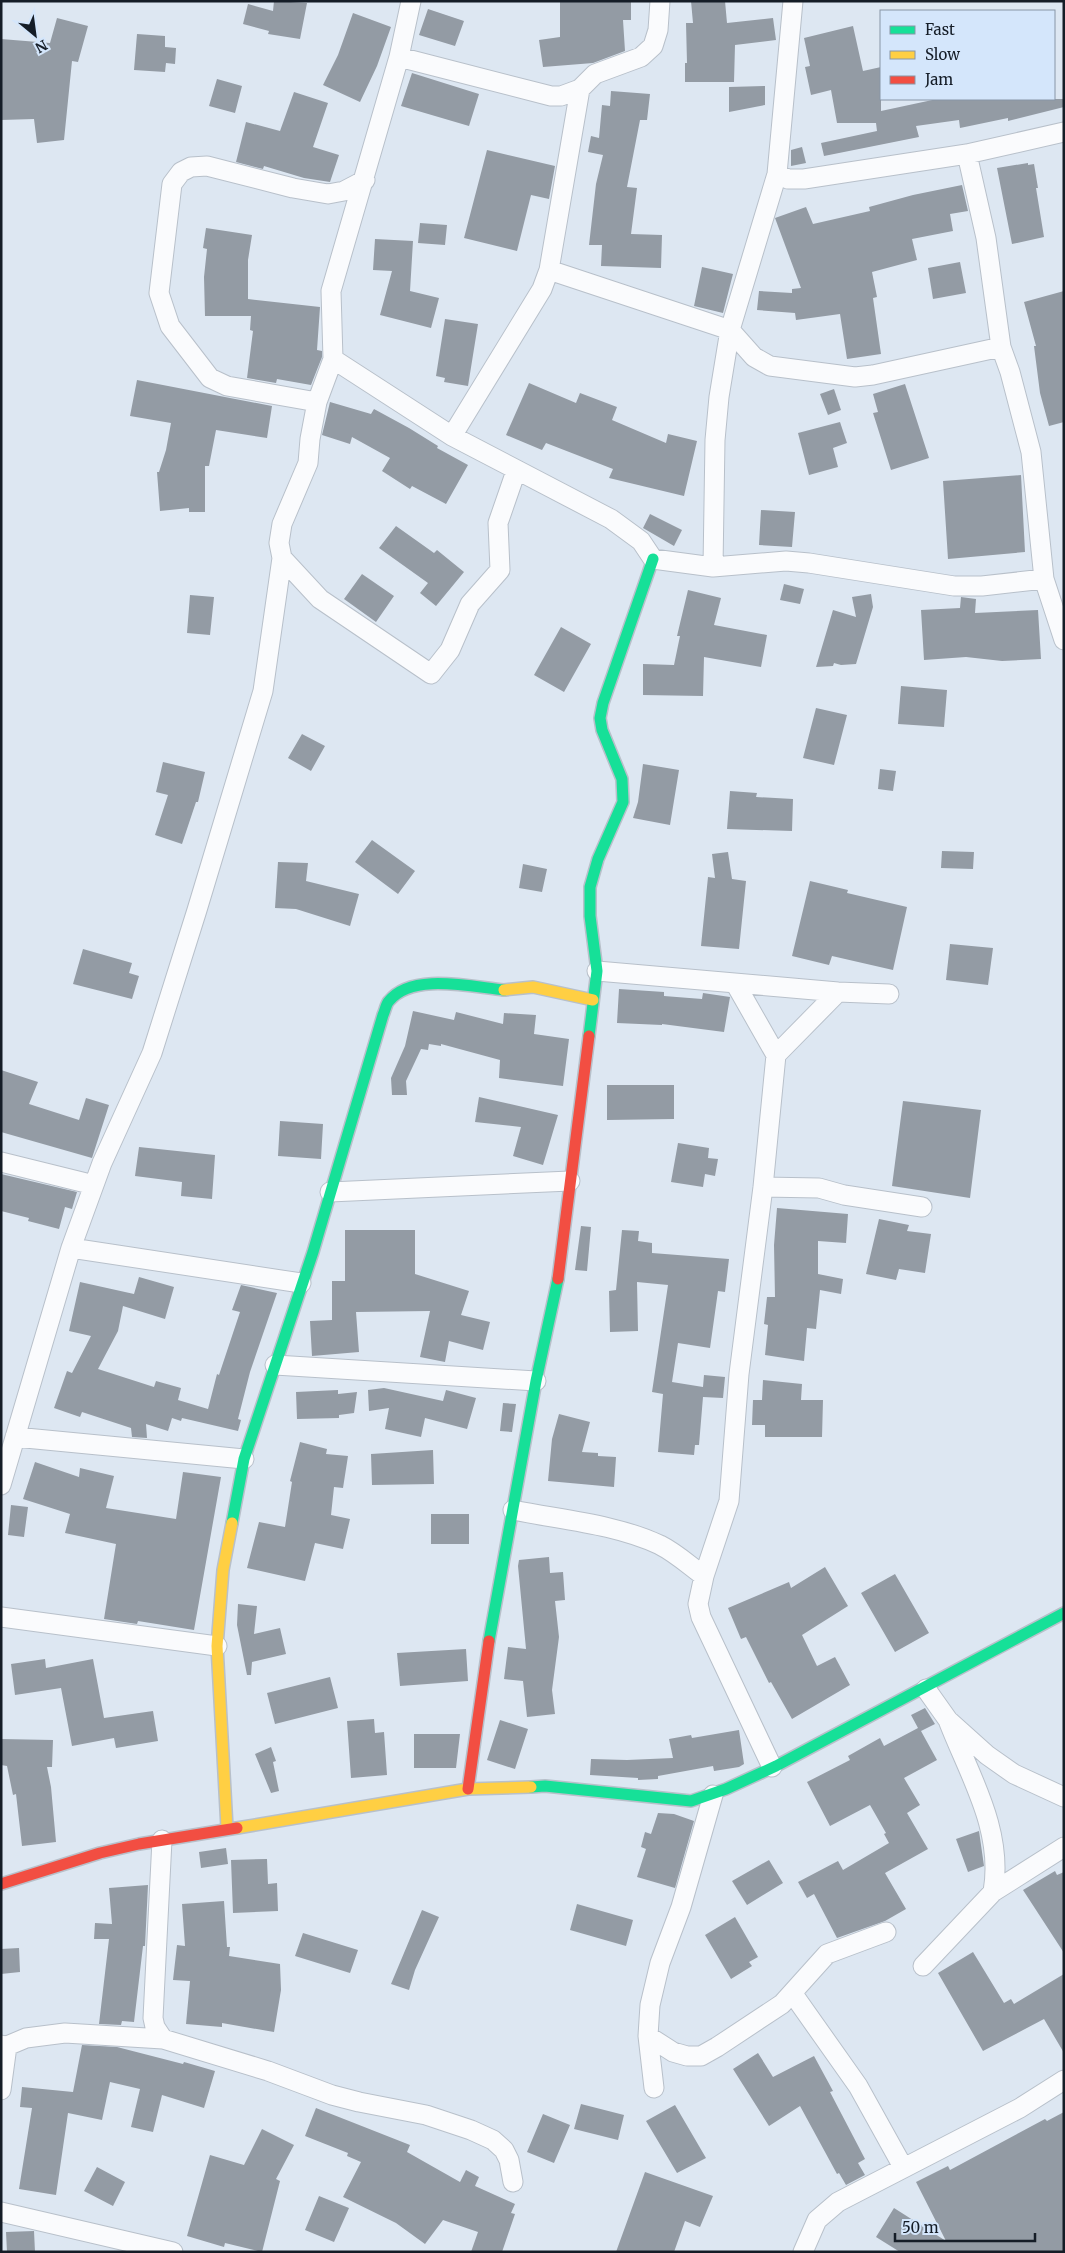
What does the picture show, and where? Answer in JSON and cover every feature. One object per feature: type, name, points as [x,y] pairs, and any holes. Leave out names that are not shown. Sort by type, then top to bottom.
[{"type":"street","points":[[1,1485],[71,1248],[102,1162],[152,1053],[263,691],[282,558],[279,542],[282,524],[308,463],[317,402],[334,359],[331,291],[365,180],[399,56],[411,1]]},
{"type":"street","points":[[399,56],[551,96],[561,96],[580,89],[595,74],[641,57],[653,46],[658,30],[660,1]]},
{"type":"street","points":[[712,567],[715,440],[719,397],[730,330],[776,174],[793,1]]},
{"type":"street","points":[[452,436],[542,288],[549,270],[580,89]]},
{"type":"street","points":[[776,174],[788,179],[804,179],[967,154],[1064,132]]},
{"type":"street","points":[[967,154],[986,238],[1001,347],[1010,372],[1031,452],[1044,579],[1064,640]]},
{"type":"street","points":[[317,402],[218,383],[210,378],[170,326],[159,292],[172,184],[181,172],[191,167],[207,166],[293,188],[328,194],[344,191],[365,180]]},
{"type":"street","points":[[549,270],[730,330],[754,357],[770,366],[855,377],[873,375],[1001,347]]},
{"type":"street","points":[[334,359],[452,436],[611,519],[641,541],[653,559],[712,567],[786,561],[954,586],[982,586],[1044,579]]},
{"type":"street","points":[[282,558],[320,599],[431,674],[450,650],[470,604],[500,570],[498,523],[516,471]]},
{"type":"street","points":[[468,1788],[486,1657],[536,1381],[560,1271],[597,971],[590,916],[590,887],[598,859],[623,802],[624,790],[622,779],[602,730],[600,718],[603,704],[653,559]]},
{"type":"street","points":[[597,971],[838,992],[889,994]]},
{"type":"street","points":[[227,1828],[216,1646],[223,1570],[244,1459],[389,1001],[406,988],[428,983],[505,990],[533,987],[593,1000]]},
{"type":"street","points":[[735,983],[776,1055],[763,1186],[739,1374],[729,1500],[704,1576],[698,1604],[701,1617],[772,1767]]},
{"type":"street","points":[[776,1055],[838,992]]},
{"type":"street","points":[[1,1162],[94,1185]]},
{"type":"street","points":[[330,1192],[570,1181]]},
{"type":"street","points":[[763,1186],[819,1188],[844,1195],[922,1207]]},
{"type":"street","points":[[71,1248],[301,1283]]},
{"type":"street","points":[[275,1365],[536,1381]]},
{"type":"street","points":[[15,1437],[244,1459]]},
{"type":"street","points":[[513,1510],[622,1532],[644,1539],[673,1553],[704,1576]]},
{"type":"street","points":[[1,1884],[100,1853],[162,1840],[468,1788],[545,1786],[691,1801],[713,1795],[772,1767],[926,1688],[1064,1613]]},
{"type":"street","points":[[1,1617],[216,1646]]},
{"type":"street","points":[[926,1688],[948,1720],[991,1828],[996,1876],[993,1892]]},
{"type":"street","points":[[948,1720],[987,1755],[1014,1774],[1064,1797]]},
{"type":"street","points":[[654,2088],[648,2036],[650,2005],[660,1963],[681,1907],[713,1795]]},
{"type":"street","points":[[162,1840],[154,2018],[155,2027],[163,2039]]},
{"type":"street","points":[[923,1966],[993,1892],[1064,1847]]},
{"type":"street","points":[[648,2036],[673,2052],[687,2056],[701,2056],[782,2004],[828,1954],[886,1932]]},
{"type":"street","points":[[793,1994],[858,2086],[903,2167]]},
{"type":"street","points":[[1,2090],[4,2046],[26,2038],[65,2034],[163,2039],[268,2071],[332,2095],[426,2115],[471,2130],[493,2140],[504,2150],[509,2160],[513,2182]]},
{"type":"street","points":[[803,2252],[817,2220],[838,2202],[1020,2108],[1064,2080]]},
{"type":"street","points":[[1,2212],[173,2252]]},
{"type":"building","points":[[274,1],[307,3],[300,39],[268,34],[269,31],[243,24],[248,4],[273,11]]},
{"type":"building","points":[[560,1],[631,1],[631,20],[623,20],[625,51],[593,63],[543,67],[539,40],[560,37]]},
{"type":"building","points":[[691,1],[725,1],[727,23],[773,18],[776,40],[735,45],[734,82],[685,82],[685,63],[687,63],[686,23],[693,23]]},
{"type":"building","points":[[428,9],[464,21],[455,46],[419,35]]},
{"type":"building","points":[[353,13],[391,27],[377,66],[360,102],[323,85],[338,55]]},
{"type":"building","points":[[57,18],[88,26],[78,62],[72,61],[64,140],[37,143],[34,119],[1,120],[1,39],[50,43]]},
{"type":"building","points":[[853,26],[863,71],[880,67],[881,111],[932,100],[1064,99],[1064,107],[1008,121],[1008,118],[960,128],[959,120],[916,126],[919,137],[824,156],[821,143],[877,131],[876,123],[837,123],[831,90],[811,95],[805,67],[810,66],[804,38]]},
{"type":"building","points":[[137,34],[165,36],[165,47],[176,48],[175,64],[166,63],[165,72],[134,70]]},
{"type":"building","points":[[412,73],[479,94],[469,126],[401,106]]},
{"type":"building","points":[[217,79],[242,86],[235,113],[209,106]]},
{"type":"building","points":[[765,86],[765,105],[729,112],[729,87]]},
{"type":"building","points":[[611,91],[650,94],[647,120],[640,120],[627,187],[637,188],[631,234],[662,235],[661,268],[601,266],[602,245],[589,245],[596,184],[603,155],[588,152],[591,136],[599,138],[602,105],[610,106]]},
{"type":"building","points":[[294,92],[328,103],[313,147],[339,155],[330,182],[304,178],[264,166],[263,169],[236,162],[246,122],[280,131]]},
{"type":"building","points":[[802,147],[806,163],[791,166],[791,150]]},
{"type":"building","points":[[487,150],[555,166],[549,199],[531,195],[517,251],[464,238]]},
{"type":"building","points":[[1028,163],[1028,165],[1034,164],[1044,237],[1012,244],[997,168]]},
{"type":"building","points":[[962,185],[968,211],[950,214],[953,231],[912,239],[917,260],[872,272],[877,297],[873,298],[881,354],[847,359],[840,314],[796,320],[795,313],[757,310],[759,291],[792,293],[792,289],[801,288],[775,218],[806,207],[813,224],[870,211],[869,207],[913,195]]},
{"type":"building","points":[[420,223],[447,225],[445,245],[418,243]]},
{"type":"building","points":[[206,228],[252,235],[248,260],[248,299],[320,307],[317,350],[322,351],[322,357],[311,385],[277,379],[276,383],[247,378],[253,331],[250,330],[251,316],[205,316],[204,277],[207,249],[203,248]]},
{"type":"building","points":[[375,239],[413,241],[410,291],[439,298],[431,328],[380,315],[392,271],[373,270]]},
{"type":"building","points":[[960,262],[966,293],[933,299],[928,268]]},
{"type":"building","points":[[702,267],[733,274],[723,313],[694,306]]},
{"type":"building","points":[[1064,291],[1064,422],[1049,426],[1040,393],[1034,346],[1036,346],[1024,302]]},
{"type":"building","points":[[445,319],[478,324],[468,386],[444,382],[445,378],[436,376]]},
{"type":"building","points":[[137,380],[272,406],[267,438],[216,430],[209,466],[205,466],[205,512],[189,512],[189,508],[160,511],[157,472],[159,472],[166,450],[171,423],[130,416]]},
{"type":"building","points":[[529,383],[576,403],[580,393],[617,407],[612,420],[666,443],[668,434],[697,441],[684,496],[609,478],[613,469],[546,443],[542,450],[506,435]]},
{"type":"building","points":[[905,384],[929,458],[891,470],[873,413],[878,412],[873,394]]},
{"type":"building","points":[[834,389],[841,410],[828,415],[820,394]]},
{"type":"building","points":[[330,402],[371,414],[374,409],[409,428],[438,446],[437,448],[468,465],[446,504],[412,486],[410,489],[382,471],[390,458],[352,437],[350,444],[322,435]]},
{"type":"building","points":[[840,422],[847,443],[833,448],[838,467],[809,475],[798,433]]},
{"type":"building","points":[[1021,475],[1025,552],[948,559],[943,481]]},
{"type":"building","points":[[761,510],[795,512],[792,547],[759,545]]},
{"type":"building","points":[[650,514],[682,530],[674,546],[643,528]]},
{"type":"building","points":[[396,526],[434,553],[437,550],[464,572],[436,606],[420,593],[428,583],[379,548]]},
{"type":"building","points":[[362,574],[394,596],[376,622],[344,599]]},
{"type":"building","points":[[784,584],[804,589],[800,604],[780,600]]},
{"type":"building","points":[[688,590],[721,598],[714,625],[767,635],[761,667],[704,657],[703,696],[643,695],[643,664],[674,665],[680,636],[677,636]]},
{"type":"building","points":[[871,594],[873,607],[856,664],[841,665],[834,663],[833,666],[816,667],[833,610],[856,617],[852,597]]},
{"type":"building","points":[[190,595],[214,597],[210,635],[187,633]]},
{"type":"building","points":[[961,597],[976,599],[975,613],[1038,610],[1041,659],[1002,661],[966,657],[924,660],[921,610],[960,608]]},
{"type":"building","points":[[561,627],[591,644],[564,692],[534,675]]},
{"type":"building","points":[[901,686],[947,690],[944,727],[898,724]]},
{"type":"building","points":[[816,708],[847,715],[834,765],[803,758]]},
{"type":"building","points":[[302,734],[325,746],[311,771],[288,758]]},
{"type":"building","points":[[163,762],[205,772],[198,802],[196,802],[182,844],[155,835],[168,795],[156,792]]},
{"type":"building","points":[[643,764],[679,770],[670,825],[633,818],[638,802]]},
{"type":"building","points":[[880,769],[896,771],[893,791],[878,789]]},
{"type":"building","points":[[730,791],[757,793],[756,797],[793,799],[792,831],[727,829]]},
{"type":"building","points":[[372,840],[415,871],[398,894],[355,862]]},
{"type":"building","points":[[942,851],[974,852],[973,869],[941,868]]},
{"type":"building","points":[[728,852],[732,879],[746,881],[739,949],[701,946],[708,877],[715,878],[712,854]]},
{"type":"building","points":[[278,862],[308,863],[306,881],[359,894],[350,926],[296,909],[275,908]]},
{"type":"building","points":[[523,864],[547,869],[542,892],[519,888]]},
{"type":"building","points":[[810,881],[848,890],[847,893],[907,907],[893,970],[832,956],[829,965],[792,956]]},
{"type":"building","points":[[950,944],[993,948],[988,985],[946,980]]},
{"type":"building","points":[[83,949],[132,963],[129,973],[139,976],[132,999],[73,984]]},
{"type":"building","points":[[619,989],[664,992],[664,996],[702,999],[703,993],[730,997],[724,1032],[662,1024],[617,1023]]},
{"type":"building","points":[[413,1011],[454,1020],[456,1012],[503,1024],[504,1013],[536,1015],[534,1034],[569,1039],[563,1086],[499,1078],[500,1060],[441,1044],[441,1046],[429,1044],[428,1050],[421,1049],[406,1081],[407,1095],[392,1095],[391,1078],[405,1046]]},
{"type":"building","points":[[1,1070],[38,1082],[29,1104],[79,1120],[86,1098],[109,1105],[92,1158],[1,1132]]},
{"type":"building","points":[[607,1085],[674,1085],[674,1119],[607,1120]]},
{"type":"building","points":[[479,1097],[558,1115],[543,1165],[513,1156],[521,1127],[475,1122]]},
{"type":"building","points":[[903,1101],[981,1110],[970,1198],[892,1186]]},
{"type":"building","points":[[280,1121],[323,1124],[321,1159],[278,1156]]},
{"type":"building","points":[[678,1143],[709,1148],[708,1158],[718,1159],[715,1176],[705,1174],[703,1187],[671,1182]]},
{"type":"building","points":[[139,1147],[215,1155],[212,1199],[181,1196],[182,1182],[135,1176]]},
{"type":"building","points":[[1,1174],[77,1192],[72,1209],[65,1207],[59,1229],[28,1221],[29,1218],[1,1211]]},
{"type":"building","points":[[777,1208],[848,1214],[846,1243],[818,1241],[818,1274],[843,1279],[841,1294],[820,1290],[816,1329],[807,1328],[804,1361],[765,1355],[768,1325],[764,1324],[767,1297],[775,1297],[774,1245]]},
{"type":"building","points":[[879,1219],[909,1225],[907,1231],[931,1234],[925,1273],[899,1269],[896,1280],[866,1274]]},
{"type":"building","points":[[581,1226],[591,1227],[587,1271],[575,1270]]},
{"type":"building","points":[[345,1230],[415,1230],[415,1274],[469,1291],[461,1315],[490,1322],[483,1350],[449,1341],[445,1362],[420,1357],[430,1311],[356,1312],[359,1352],[312,1356],[310,1321],[332,1320],[332,1281],[345,1281]]},
{"type":"building","points":[[622,1230],[639,1231],[638,1241],[652,1243],[652,1253],[729,1259],[725,1292],[718,1291],[710,1348],[678,1343],[672,1382],[703,1387],[704,1375],[725,1377],[723,1398],[703,1397],[699,1445],[695,1445],[694,1455],[658,1452],[663,1394],[652,1392],[668,1285],[637,1282],[638,1331],[610,1332],[609,1291],[616,1290]]},
{"type":"building","points":[[139,1277],[174,1287],[165,1319],[123,1306],[118,1331],[98,1369],[154,1387],[156,1381],[181,1388],[178,1400],[208,1409],[217,1374],[219,1375],[240,1312],[232,1310],[241,1285],[277,1293],[250,1372],[238,1419],[241,1420],[238,1431],[182,1418],[181,1421],[172,1418],[168,1431],[146,1424],[147,1438],[132,1437],[131,1428],[82,1412],[80,1417],[54,1408],[67,1371],[72,1373],[91,1336],[69,1331],[80,1282],[134,1294]]},
{"type":"building","points":[[763,1380],[802,1384],[801,1400],[823,1400],[822,1437],[765,1437],[765,1425],[752,1425],[753,1400],[762,1400]]},
{"type":"building","points":[[384,1388],[443,1401],[446,1390],[476,1398],[467,1429],[425,1418],[421,1437],[385,1429],[389,1408],[369,1411],[368,1390]]},
{"type":"building","points":[[338,1390],[338,1394],[357,1392],[354,1413],[339,1415],[339,1418],[297,1419],[296,1392]]},
{"type":"building","points":[[503,1403],[516,1404],[512,1432],[500,1431]]},
{"type":"building","points":[[559,1414],[590,1422],[582,1452],[598,1453],[598,1456],[616,1457],[614,1487],[548,1481],[552,1439]]},
{"type":"building","points":[[300,1442],[327,1449],[326,1454],[348,1456],[343,1488],[334,1487],[331,1515],[350,1519],[343,1549],[315,1543],[305,1581],[247,1568],[259,1522],[285,1527],[292,1482],[290,1481]]},
{"type":"building","points":[[433,1450],[434,1484],[372,1485],[371,1454]]},
{"type":"building","points":[[35,1462],[79,1477],[80,1468],[114,1476],[106,1508],[176,1519],[183,1472],[221,1477],[194,1630],[138,1621],[137,1624],[104,1619],[116,1544],[65,1533],[70,1514],[23,1499]]},
{"type":"building","points":[[11,1505],[28,1507],[24,1537],[8,1535]]},
{"type":"building","points":[[431,1514],[469,1514],[469,1544],[431,1544]]},
{"type":"building","points":[[549,1557],[550,1573],[563,1572],[565,1600],[555,1601],[559,1637],[552,1690],[555,1714],[527,1717],[523,1681],[504,1679],[508,1647],[526,1649],[518,1566],[519,1560]]},
{"type":"building","points":[[825,1567],[848,1606],[802,1635],[817,1666],[835,1657],[850,1685],[792,1719],[771,1682],[769,1683],[746,1637],[741,1639],[728,1608],[789,1582],[791,1588]]},
{"type":"building","points":[[895,1574],[929,1633],[895,1652],[861,1593]]},
{"type":"building","points":[[238,1604],[257,1606],[254,1634],[280,1628],[286,1654],[252,1662],[251,1675],[247,1675],[237,1625]]},
{"type":"building","points":[[466,1649],[468,1681],[400,1686],[397,1653]]},
{"type":"building","points":[[45,1659],[46,1668],[93,1659],[104,1718],[153,1711],[158,1741],[116,1748],[114,1738],[72,1746],[61,1688],[15,1695],[11,1664]]},
{"type":"building","points":[[330,1677],[338,1708],[275,1724],[267,1693]]},
{"type":"building","points":[[925,1708],[935,1724],[921,1731],[937,1760],[904,1778],[920,1805],[907,1813],[928,1849],[885,1873],[906,1909],[885,1921],[837,1938],[814,1894],[807,1898],[798,1882],[838,1861],[843,1870],[889,1843],[884,1834],[886,1833],[870,1805],[830,1826],[807,1782],[850,1760],[848,1756],[880,1738],[884,1746],[918,1728],[911,1715]]},
{"type":"building","points":[[374,1719],[375,1733],[384,1732],[387,1775],[351,1778],[347,1721]]},
{"type":"building","points":[[500,1720],[528,1729],[515,1769],[487,1760]]},
{"type":"building","points":[[739,1730],[744,1764],[739,1767],[714,1771],[713,1766],[658,1776],[658,1779],[638,1780],[638,1778],[590,1775],[591,1759],[673,1758],[669,1739],[691,1735],[692,1738]]},
{"type":"building","points":[[414,1734],[460,1734],[456,1768],[414,1768]]},
{"type":"building","points":[[1,1739],[53,1740],[52,1767],[47,1767],[51,1787],[56,1842],[22,1846],[16,1794],[13,1795],[7,1766],[1,1765]]},
{"type":"building","points":[[271,1747],[276,1761],[273,1762],[279,1791],[271,1793],[255,1754]]},
{"type":"building","points":[[658,1813],[674,1814],[694,1821],[675,1888],[637,1877],[646,1849],[641,1847],[645,1832],[651,1834]]},
{"type":"building","points":[[979,1831],[984,1866],[968,1872],[956,1839]]},
{"type":"building","points":[[226,1848],[228,1864],[201,1868],[199,1852]]},
{"type":"building","points":[[267,1859],[268,1884],[277,1883],[278,1911],[233,1913],[231,1860]]},
{"type":"building","points":[[769,1860],[783,1883],[747,1905],[732,1881]]},
{"type":"building","points":[[1055,1871],[1057,1875],[1064,1872],[1064,1953],[1023,1890]]},
{"type":"building","points":[[148,1885],[145,1946],[143,1946],[134,2022],[122,2021],[121,2025],[99,2024],[109,1939],[94,1939],[95,1923],[112,1924],[109,1888]]},
{"type":"building","points":[[224,1901],[227,1947],[230,1947],[229,1956],[280,1964],[281,1990],[274,2032],[222,2023],[222,2027],[186,2024],[190,1981],[173,1980],[177,1945],[185,1946],[182,1904]]},
{"type":"building","points":[[577,1904],[633,1920],[626,1946],[570,1930]]},
{"type":"building","points":[[422,1910],[439,1917],[415,1970],[409,1990],[391,1984]]},
{"type":"building","points":[[735,1917],[758,1957],[749,1962],[752,1966],[731,1979],[705,1935]]},
{"type":"building","points":[[303,1933],[358,1950],[350,1973],[295,1956]]},
{"type":"building","points":[[19,1948],[20,1972],[1,1974],[1,1949]]},
{"type":"building","points":[[973,1952],[1004,2003],[1011,1999],[1014,2004],[1064,1974],[1064,2053],[1044,2019],[983,2051],[938,1973]]},
{"type":"building","points":[[82,2045],[117,2047],[215,2071],[204,2108],[162,2095],[153,2132],[131,2127],[140,2089],[110,2082],[102,2120],[68,2113],[56,2195],[19,2189],[32,2108],[20,2107],[22,2087],[73,2092]]},
{"type":"building","points":[[758,2053],[773,2077],[814,2056],[833,2091],[830,2092],[865,2159],[858,2163],[865,2175],[846,2185],[839,2173],[837,2174],[800,2106],[769,2126],[733,2069]]},
{"type":"building","points":[[581,2104],[624,2115],[618,2140],[574,2129]]},
{"type":"building","points":[[675,2105],[706,2158],[677,2173],[646,2121]]},
{"type":"building","points":[[316,2108],[410,2145],[407,2152],[460,2182],[466,2170],[479,2177],[475,2186],[515,2204],[511,2213],[515,2214],[502,2252],[471,2252],[478,2232],[443,2220],[425,2244],[396,2223],[343,2197],[361,2162],[347,2156],[348,2153],[305,2136]]},
{"type":"building","points":[[1064,2112],[1064,2252],[900,2252],[876,2237],[894,2208],[946,2241],[916,2182],[948,2166],[950,2170],[1045,2119],[1047,2121]]},
{"type":"building","points":[[543,2114],[570,2125],[554,2163],[527,2152]]},
{"type":"building","points":[[262,2129],[294,2145],[276,2179],[280,2181],[262,2252],[225,2243],[224,2247],[187,2236],[210,2155],[244,2165]]},
{"type":"building","points":[[97,2167],[125,2182],[113,2206],[84,2191]]},
{"type":"building","points":[[645,2172],[713,2196],[700,2227],[685,2221],[674,2252],[616,2252]]},
{"type":"building","points":[[319,2196],[349,2208],[334,2242],[305,2230]]},
{"type":"building","points":[[34,2231],[35,2252],[7,2252],[6,2232]]},
{"type":"traffic: fast","points":[[589,1036],[597,971],[590,916],[590,887],[598,859],[623,802],[622,779],[602,730],[600,718],[603,703],[653,559]]},
{"type":"traffic: fast","points":[[232,1523],[244,1459],[313,1252],[387,1004],[399,992],[427,984],[460,985],[504,990]]},
{"type":"traffic: fast","points":[[489,1641],[536,1381],[558,1279]]},
{"type":"traffic: fast","points":[[531,1787],[545,1786],[691,1801],[726,1789],[776,1766],[1064,1613]]},
{"type":"traffic: slow","points":[[504,990],[533,987],[593,1000]]},
{"type":"traffic: slow","points":[[227,1828],[217,1646],[223,1570],[232,1523]]},
{"type":"traffic: slow","points":[[237,1828],[468,1789],[531,1787]]},
{"type":"traffic: jam","points":[[558,1279],[589,1036]]},
{"type":"traffic: jam","points":[[468,1789],[489,1641]]},
{"type":"traffic: jam","points":[[1,1884],[100,1853],[139,1844],[237,1828]]}]
